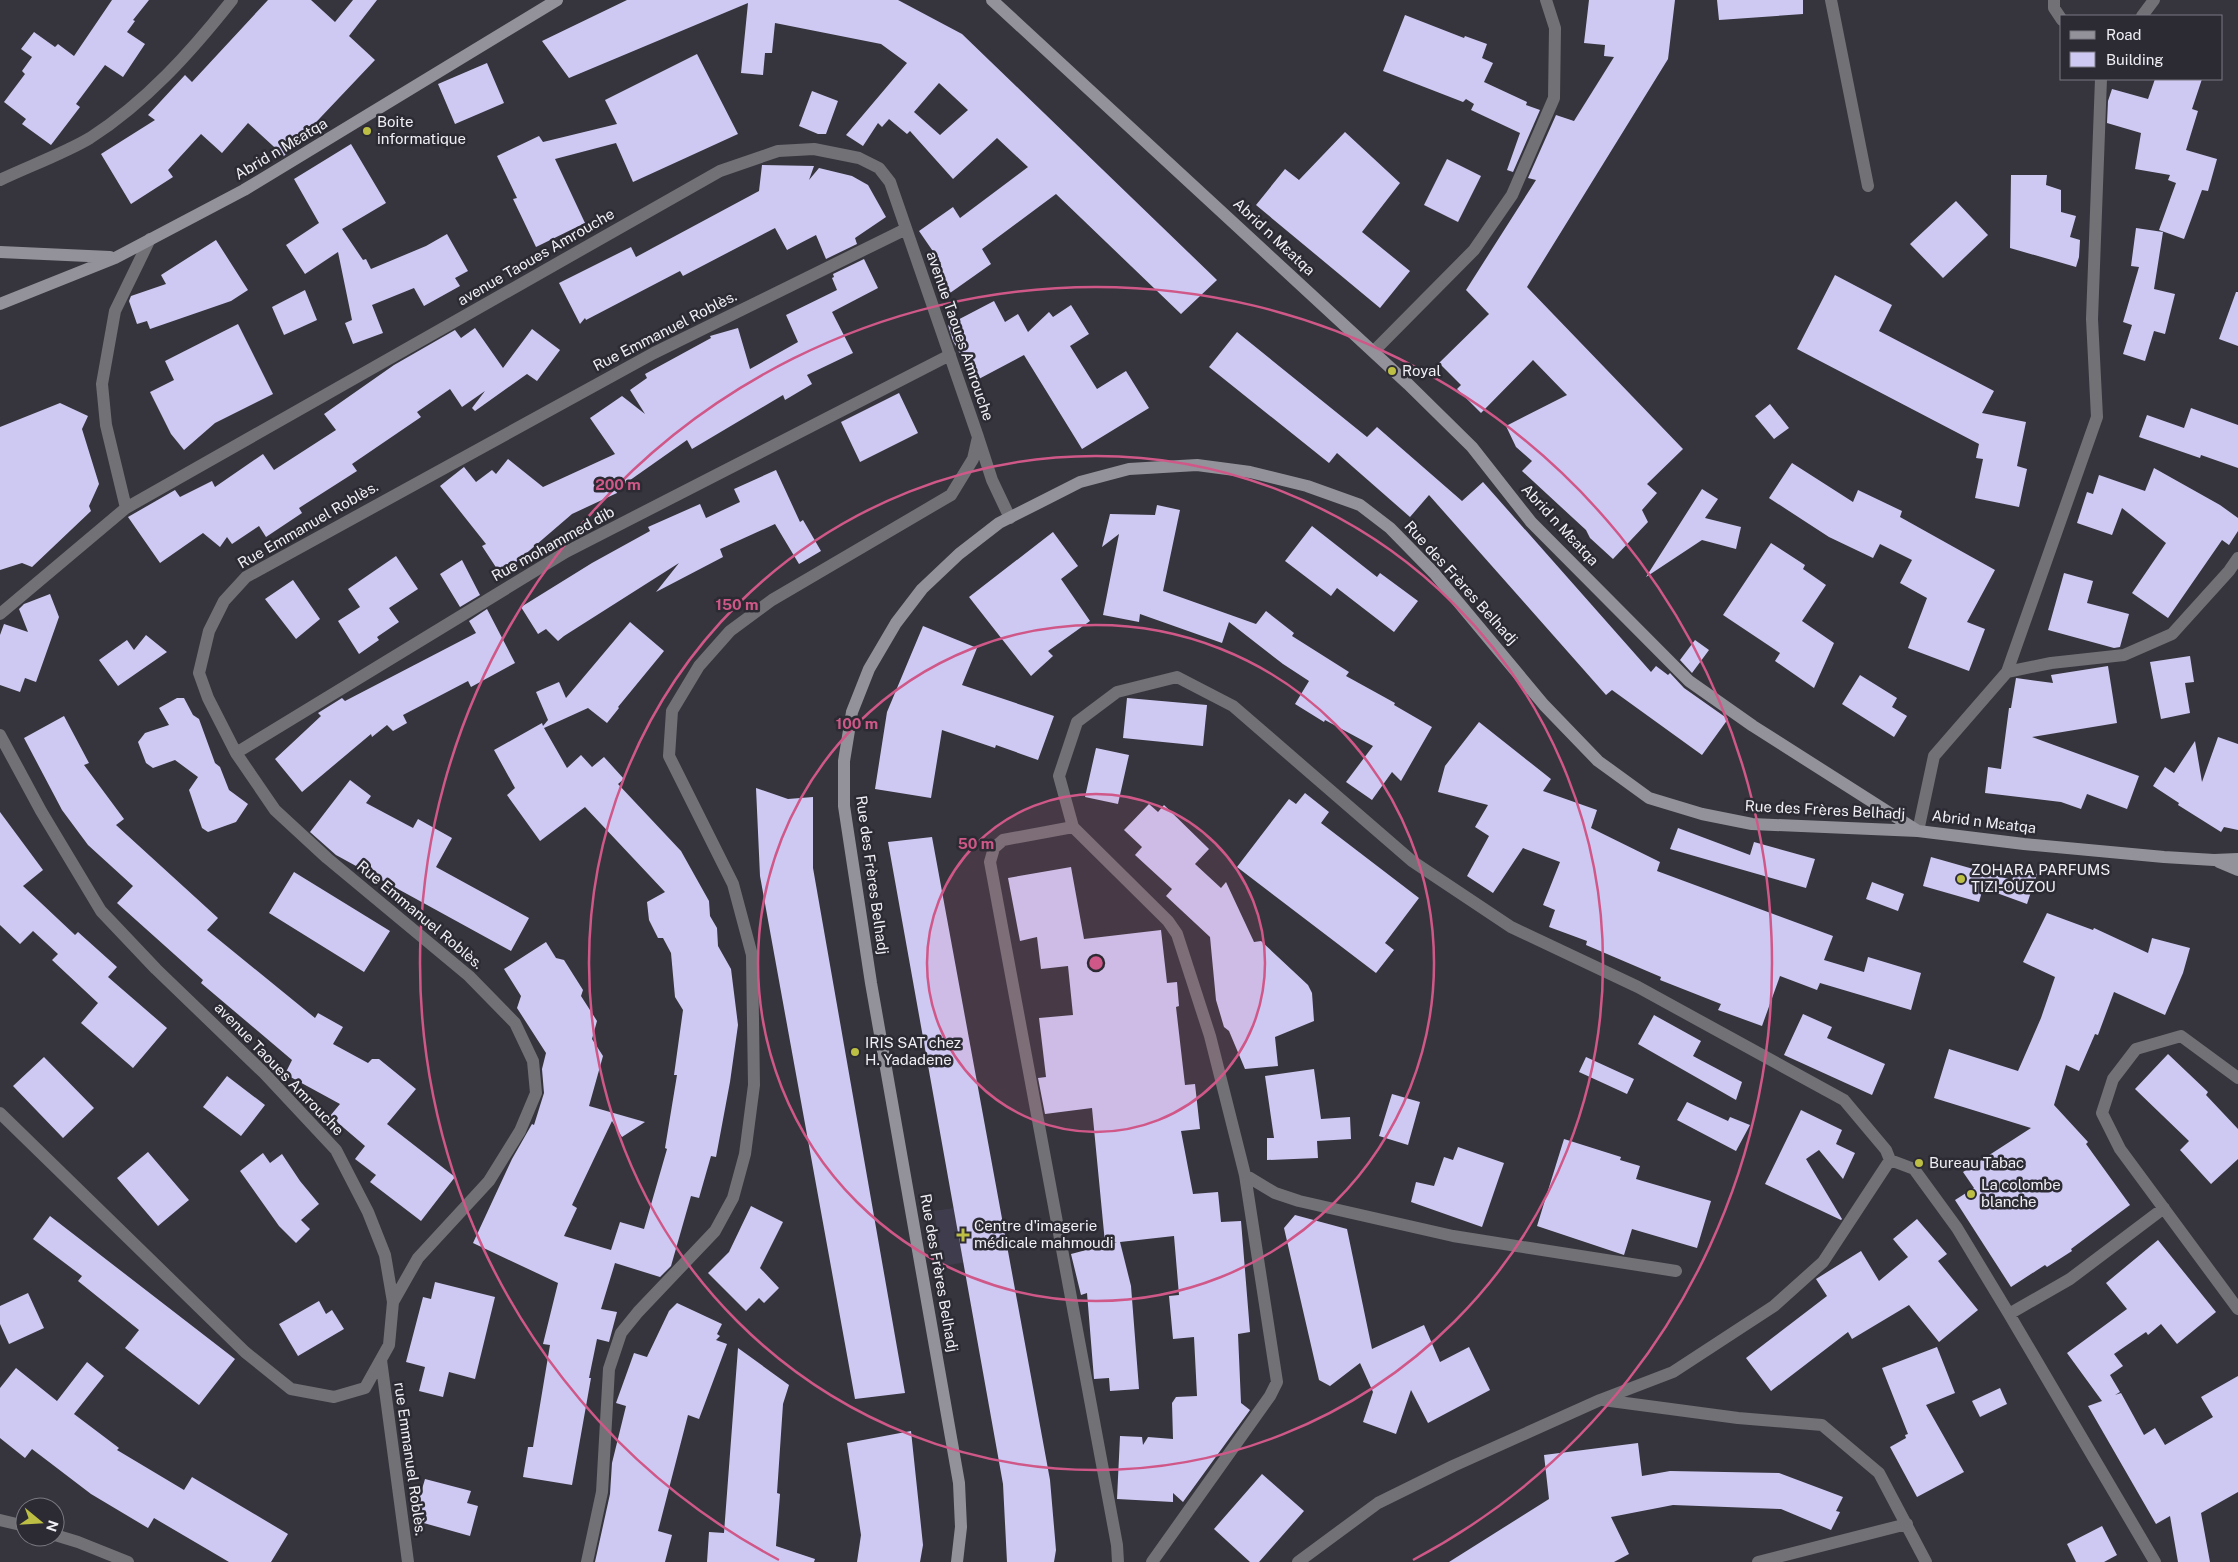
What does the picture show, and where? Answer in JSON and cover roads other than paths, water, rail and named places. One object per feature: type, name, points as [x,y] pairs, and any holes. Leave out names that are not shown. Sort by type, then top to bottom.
[{"type":"main road","name":"Abrid n Mɛatqa","points":[[0,304],[115,258],[244,190],[557,0]]},
{"type":"main road","name":"Abrid n Mɛatqa","points":[[992,0],[1374,352],[1472,447],[1531,522],[1689,681],[1754,726],[1918,831],[2024,844],[2214,860]]},
{"type":"main road","points":[[0,252],[115,258]]},
{"type":"main road","name":"Rue des Frères Belhadj","points":[[957,1562],[961,1527],[958,1483],[868,963],[844,806],[844,761],[852,712],[869,669],[896,623],[922,589],[960,554],[999,523],[1080,482],[1129,470],[1197,465],[1250,472],[1307,486],[1360,506],[1390,528],[1434,572],[1544,705],[1598,761],[1649,798],[1702,814],[1752,824],[1918,831]]},
{"type":"main road","points":[[2214,860],[2238,859]]},
{"type":"main road","points":[[2214,860],[2238,870]]},
{"type":"street","points":[[0,180],[88,139],[130,110],[172,70],[232,0]]},
{"type":"street","points":[[1374,352],[1474,250],[1512,195],[1554,98],[1555,28],[1546,0]]},
{"type":"street","points":[[1831,0],[1868,186]]},
{"type":"street","points":[[2054,0],[2054,8],[2060,17]]},
{"type":"street","points":[[2143,15],[2154,0]]},
{"type":"street","points":[[1918,831],[1934,756],[2007,672],[2097,418],[2092,319],[2101,80]]},
{"type":"street","name":"avenue Taoues Amrouche","points":[[0,614],[126,508],[720,171],[778,150],[814,149],[860,158],[879,168],[890,182],[978,437],[973,459],[951,495],[772,600],[730,631],[699,666],[672,711],[669,756],[733,884],[752,955],[754,1085],[745,1154],[733,1198],[715,1231],[638,1312],[621,1333],[609,1369],[602,1492],[587,1562]]},
{"type":"street","name":"Rue Emmanuel Roblès.","points":[[393,1302],[418,1258],[489,1181],[520,1132],[536,1093],[533,1061],[514,1023],[469,976],[327,858],[275,810],[236,753],[208,698],[199,673],[209,631],[224,602],[246,577],[654,353],[906,229]]},
{"type":"street","points":[[126,508],[106,425],[102,384],[115,311],[150,239]]},
{"type":"street","name":"Rue mohammed dib","points":[[236,753],[566,552],[950,355]]},
{"type":"street","points":[[978,437],[992,480],[1010,518]]},
{"type":"street","points":[[2007,672],[2051,663],[2124,655],[2172,634],[2230,571],[2238,558]]},
{"type":"street","points":[[1152,1562],[1270,1396],[1277,1382],[1245,1175],[1210,1036],[1177,934],[1168,921],[1073,827],[1059,776],[1077,722],[1117,692],[1176,677],[1233,706],[1412,861],[1510,927],[1638,987],[1844,1100],[1886,1150],[1890,1160],[1914,1169],[1958,1228],[2155,1562]]},
{"type":"street","name":"avenue Taoues Amrouche","points":[[0,734],[41,811],[102,911],[156,969],[264,1073],[336,1150],[368,1212],[385,1255],[393,1302],[389,1345],[365,1388],[334,1397],[291,1389],[245,1352],[0,1113]]},
{"type":"street","points":[[1073,827],[1003,840],[994,848],[990,862],[1117,1546],[1118,1562]]},
{"type":"street","points":[[2238,1078],[2181,1036],[2136,1049],[2113,1079],[2102,1112],[2120,1149],[2238,1309]]},
{"type":"street","points":[[1298,1562],[1378,1502],[1600,1400],[1673,1372],[1774,1306],[1822,1262],[1890,1160]]},
{"type":"street","points":[[1245,1175],[1275,1193],[1299,1201],[1453,1236],[1676,1271]]},
{"type":"street","points":[[2009,1314],[2070,1279],[2164,1208]]},
{"type":"street","name":"rue Emmanuel Roblès.","points":[[381,1360],[408,1562]]},
{"type":"street","points":[[1600,1400],[1738,1418],[1822,1426],[1879,1473],[1926,1562]]},
{"type":"street","points":[[0,1520],[15,1524]]},
{"type":"street","points":[[1758,1562],[1907,1524]]},
{"type":"street","points":[[65,1538],[128,1562]]},
{"type":"place","name":"Boite informatique","points":[[367,131]]},
{"type":"place","name":"Royal","points":[[1392,371]]},
{"type":"place","name":"ZOHARA PARFUMS TIZI-OUZOU","points":[[1961,879]]},
{"type":"place","name":"IRIS SAT chez H. Yadadene","points":[[855,1052]]},
{"type":"place","name":"Bureau Tabac","points":[[1919,1163]]},
{"type":"place","name":"La colombe blanche","points":[[1971,1194]]},
{"type":"place","name":"Centre d'imagerie médicale mahmoudi","points":[[963,1235]]}]
